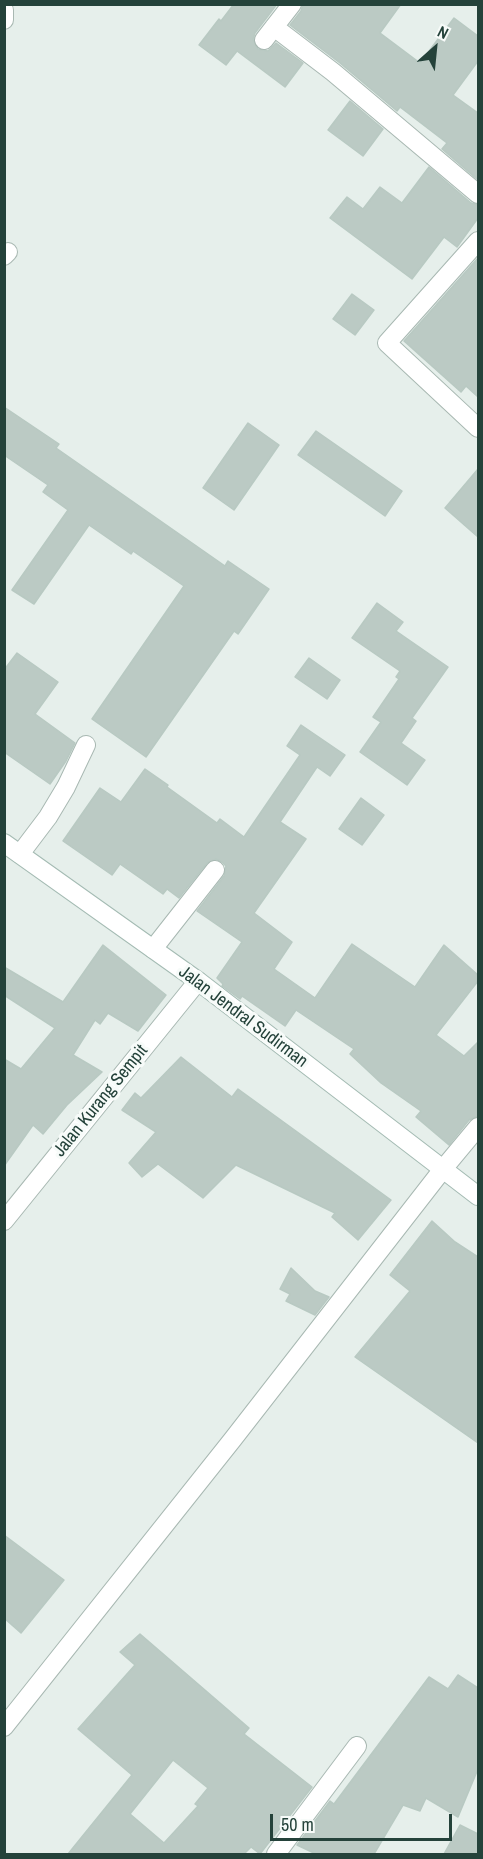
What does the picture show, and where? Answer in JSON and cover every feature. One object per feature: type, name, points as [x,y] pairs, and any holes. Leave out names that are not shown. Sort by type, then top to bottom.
[{"type":"street","points":[[292,4],[269,33],[333,72],[478,194]]},
{"type":"street","points":[[4,10],[4,20]]},
{"type":"street","points":[[478,241],[387,343],[478,428]]},
{"type":"street","points":[[20,854],[48,817],[66,787],[86,745]]},
{"type":"street","name":"Jalan Jendral Sudirman","points":[[4,843],[198,981],[478,1196]]},
{"type":"street","points":[[153,949],[215,870]]},
{"type":"street","name":"Jalan Kurang Sempit","points":[[4,1221],[198,981]]},
{"type":"street","points":[[4,1727],[478,1127]]},
{"type":"street","points":[[285,1852],[357,1746]]},
{"type":"building","points":[[234,4],[277,4],[253,39],[258,49],[268,51],[276,43],[303,63],[285,87],[237,51],[226,65],[199,45]]},
{"type":"building","points":[[303,4],[401,4],[380,33],[420,63],[454,18],[478,36],[478,61],[453,95],[478,113],[478,180],[442,149],[447,143],[400,107],[397,111],[290,25],[301,11]]},
{"type":"building","points":[[350,101],[383,129],[363,156],[328,130]]},
{"type":"building","points":[[429,167],[471,203],[478,205],[478,218],[457,247],[444,237],[412,279],[330,218],[347,197],[363,209],[380,187],[402,203]]},
{"type":"building","points":[[478,258],[478,397],[466,386],[461,392],[404,341]]},
{"type":"building","points":[[352,294],[374,310],[355,335],[333,319]]},
{"type":"building","points":[[4,407],[59,444],[56,448],[225,566],[228,561],[269,589],[238,634],[234,631],[146,757],[92,719],[184,586],[133,551],[131,554],[89,525],[34,604],[12,590],[68,510],[43,492],[48,485],[4,455]]},
{"type":"building","points":[[248,423],[279,445],[234,510],[203,488]]},
{"type":"building","points":[[316,431],[402,491],[385,516],[298,455]]},
{"type":"building","points":[[478,469],[478,537],[445,508]]},
{"type":"building","points":[[377,603],[403,622],[396,631],[448,667],[412,718],[416,721],[401,743],[425,760],[407,785],[360,752],[381,722],[373,717],[399,679],[396,677],[400,671],[352,638]]},
{"type":"building","points":[[17,653],[58,682],[35,714],[75,743],[50,784],[4,752],[4,670]]},
{"type":"building","points":[[309,658],[340,680],[327,699],[295,677]]},
{"type":"building","points":[[301,725],[345,755],[330,776],[317,767],[280,822],[306,839],[254,913],[292,942],[274,969],[315,998],[352,944],[415,987],[444,945],[478,975],[478,981],[436,1035],[464,1056],[478,1042],[478,1116],[469,1120],[449,1145],[416,1117],[421,1111],[381,1083],[350,1054],[354,1049],[296,1010],[285,1026],[242,996],[240,999],[222,986],[223,984],[217,978],[242,942],[197,911],[224,876],[226,866],[222,862],[216,859],[207,863],[179,898],[167,889],[163,894],[120,864],[112,875],[63,841],[100,788],[121,802],[145,769],[217,823],[220,819],[244,837],[300,755],[287,746]]},
{"type":"building","points":[[361,798],[384,815],[362,845],[339,829]]},
{"type":"building","points":[[103,945],[166,995],[138,1031],[108,1013],[100,1024],[95,1020],[73,1055],[102,1072],[67,1105],[43,1134],[33,1125],[4,1166],[4,1059],[21,1069],[55,1028],[4,995],[4,967],[63,1002]]},
{"type":"building","points":[[181,1057],[232,1097],[238,1089],[391,1200],[358,1240],[332,1217],[335,1213],[236,1165],[203,1198],[158,1164],[142,1177],[129,1163],[156,1132],[122,1110],[135,1093],[141,1098]]},
{"type":"building","points":[[432,1221],[455,1242],[478,1257],[478,1443],[355,1357],[410,1291],[390,1275]]},
{"type":"building","points":[[291,1268],[315,1291],[329,1297],[315,1315],[286,1301],[290,1294],[280,1289]]},
{"type":"building","points":[[4,1535],[64,1580],[21,1633],[4,1618]]},
{"type":"building","points":[[140,1634],[249,1728],[244,1734],[312,1787],[260,1854],[251,1847],[244,1854],[68,1854],[132,1775],[78,1729],[135,1665],[120,1652]],"holes":[[[173,1760],[208,1788],[195,1804],[198,1806],[164,1843],[130,1814]]]},
{"type":"building","points":[[458,1675],[478,1688],[478,1769],[458,1817],[426,1798],[420,1811],[403,1805],[374,1854],[316,1854],[297,1845],[330,1801],[334,1804],[429,1677],[448,1689]]},
{"type":"building","points":[[460,1825],[478,1834],[478,1854],[444,1854]]}]
